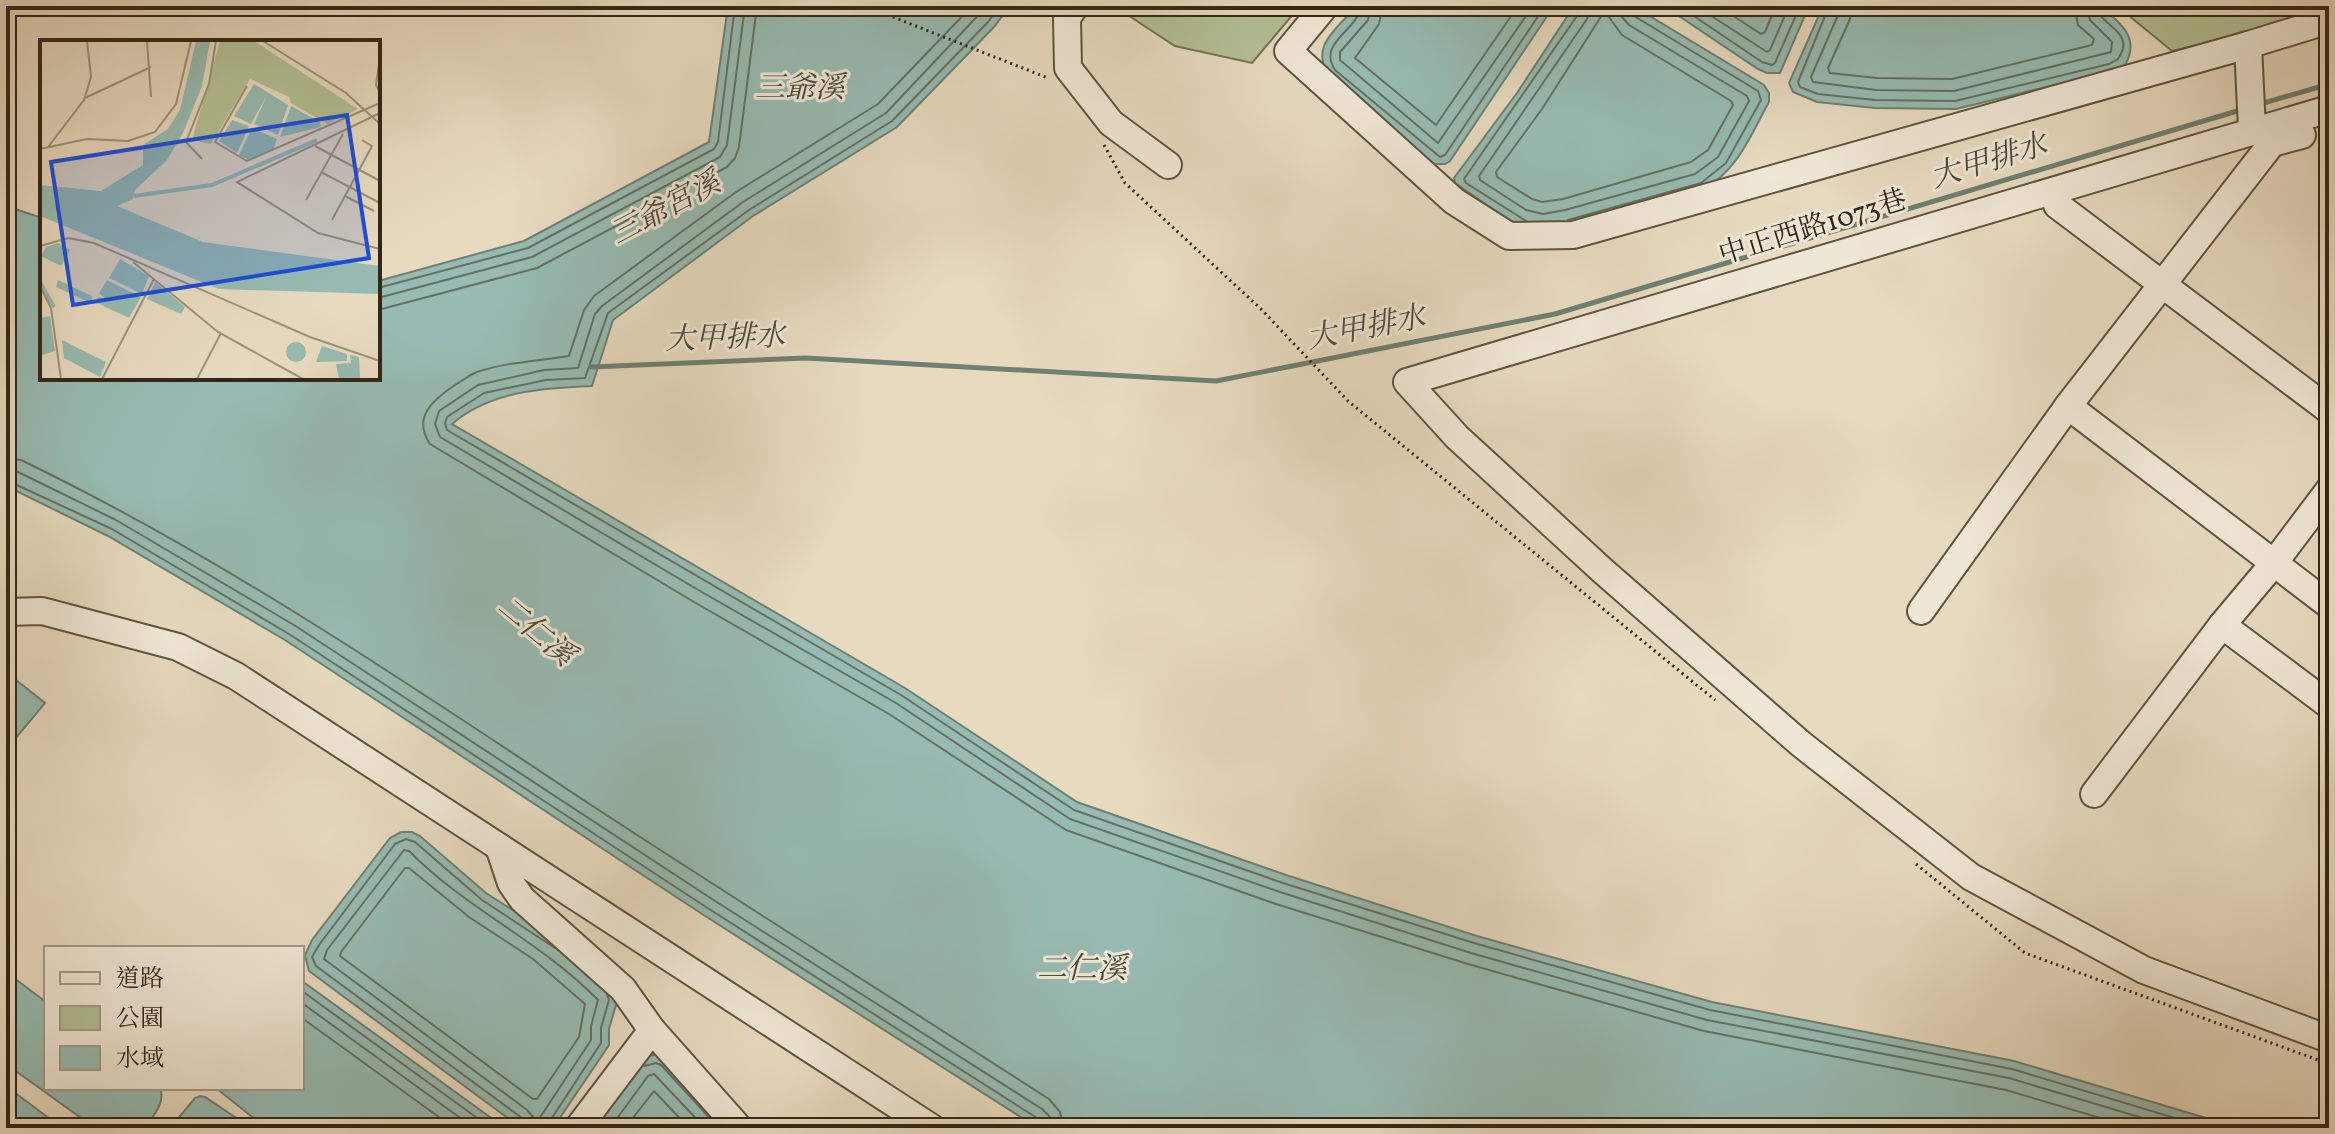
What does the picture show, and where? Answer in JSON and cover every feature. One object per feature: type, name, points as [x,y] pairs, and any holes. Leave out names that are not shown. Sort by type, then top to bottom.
[{"type":"street","points":[[1075,6],[1067,18],[1068,68],[1111,123],[1168,165]]},
{"type":"street","points":[[1325,6],[1288,51],[1454,201],[1509,236],[1573,235],[2329,20]]},
{"type":"street","points":[[2248,45],[2252,130]]},
{"type":"street","name":"中正西路1073巷","points":[[2329,109],[1407,382],[1457,437],[1603,571],[1801,744],[1971,877],[2144,970],[2329,1039]]},
{"type":"street","points":[[1921,611],[2068,406],[2272,143],[2314,132]]},
{"type":"street","points":[[2057,205],[2329,410]]},
{"type":"street","points":[[2068,406],[2329,605]]},
{"type":"street","points":[[2094,794],[2329,490]]},
{"type":"street","points":[[6,612],[42,611],[178,647],[236,676],[932,1128]]},
{"type":"street","points":[[2222,625],[2329,705]]},
{"type":"street","points":[[499,847],[511,883],[522,899],[623,989],[652,1030],[739,1128]]},
{"type":"street","points":[[578,1128],[652,1030]]},
{"type":"path","points":[[865,6],[1057,81]]},
{"type":"path","points":[[1102,142],[1125,183],[1261,309],[1348,401]]},
{"type":"green space","points":[[1114,6],[1300,6],[1252,63],[1175,46]]},
{"type":"green space","points":[[2117,6],[2329,6],[2329,14],[2172,51]]},
{"type":"water","name":"二仁溪","points":[[728,6],[1010,6],[994,27],[897,127],[753,216],[613,320],[592,386],[518,393],[483,404],[452,424],[905,688],[1077,802],[1286,875],[1477,936],[1712,1002],[2014,1061],[2206,1118],[2229,1128],[1038,1128],[702,914],[285,640],[108,536],[6,486],[6,206],[40,217],[40,380],[380,380],[380,280],[524,241],[709,142]]},
{"type":"water","points":[[1356,6],[1554,6],[1450,161],[1434,164],[1328,75],[1323,64],[1324,46]]},
{"type":"water","points":[[1574,6],[1633,6],[1764,85],[1769,93],[1769,102],[1734,162],[1703,190],[1569,228],[1517,226],[1455,183],[1454,178],[1517,93]]},
{"type":"water","points":[[1664,6],[1809,6],[1780,73],[1767,73]]},
{"type":"water","points":[[1823,6],[2100,6],[2126,31],[2131,47],[2125,65],[2112,71],[1956,109],[1875,108],[1817,102],[1793,92],[1789,83]]},
{"type":"water","points":[[6,672],[45,703],[6,750]]},
{"type":"water","points":[[401,832],[420,836],[486,893],[550,934],[618,998],[609,1029],[609,1045],[553,1128],[521,1128],[309,971],[305,955],[312,940],[390,838]]},
{"type":"water","points":[[6,972],[44,1000],[44,1090],[160,1090],[160,1104],[145,1128],[95,1128],[6,1064]]},
{"type":"water","points":[[304,982],[505,1128],[266,1128],[218,1090],[304,1090]]},
{"type":"water","points":[[657,1054],[730,1128],[588,1128],[638,1059]]},
{"type":"water","points":[[6,1086],[62,1128],[6,1128]]},
{"type":"water","points":[[200,1096],[205,1097],[251,1128],[170,1128]]},
{"type":"waterway","name":"大甲排水","points":[[2257,105],[2329,84]]},
{"type":"waterway","name":"大甲排水","points":[[591,367],[806,358],[1216,381],[1555,314],[2244,109]]},
{"type":"water label","name":"三爺溪","points":[[800,89]]},
{"type":"water label","name":"三爺宮溪","points":[[666,209]]}]
